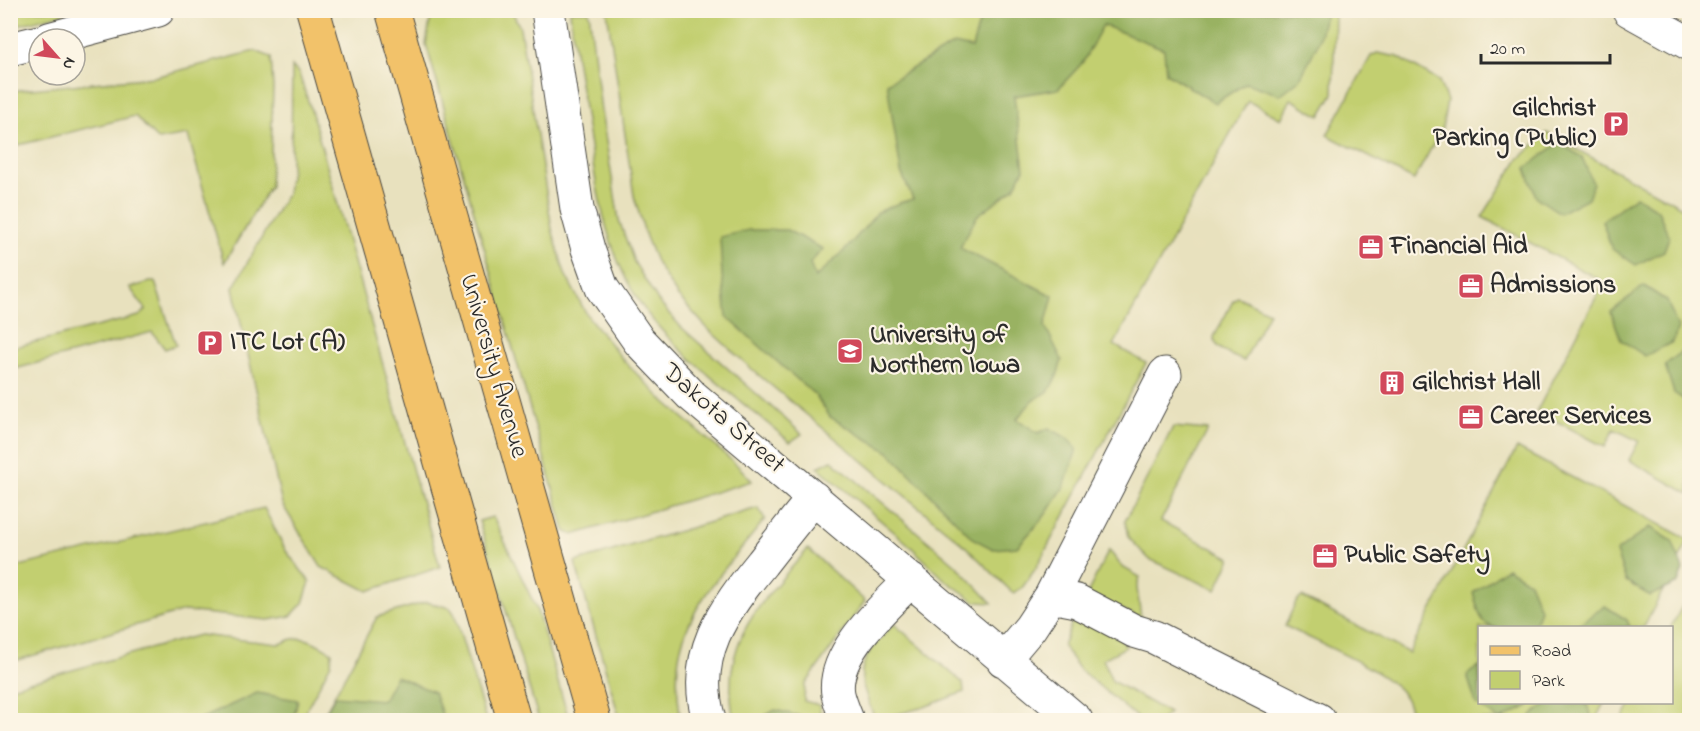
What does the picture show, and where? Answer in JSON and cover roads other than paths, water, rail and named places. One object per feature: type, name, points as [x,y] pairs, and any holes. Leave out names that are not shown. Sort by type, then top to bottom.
[{"type":"main road","points":[[313,10],[514,720]]},
{"type":"main road","name":"University Avenue","points":[[392,10],[594,720]]},
{"type":"street","points":[[87,29],[158,10]]},
{"type":"street","name":"Dakota Street","points":[[548,10],[577,208],[588,249],[602,288],[639,342],[691,395],[911,580],[1002,660],[1076,720]]},
{"type":"street","points":[[1629,10],[1689,44]]},
{"type":"street","points":[[10,49],[27,45]]},
{"type":"street","points":[[1002,660],[1030,628],[1050,596],[1165,374]]},
{"type":"street","points":[[709,720],[704,705],[703,683],[705,662],[717,626],[733,598],[814,498]]},
{"type":"street","points":[[847,720],[838,694],[839,676],[844,659],[866,627],[911,580]]},
{"type":"street","points":[[1050,596],[1077,601],[1319,720]]},
{"type":"place","name":"Gilchrist Parking (Public)","points":[[1616,124]]},
{"type":"place","name":"Financial Aid","points":[[1371,247]]},
{"type":"place","name":"Admissions","points":[[1471,286]]},
{"type":"place","name":"ITC Lot (A)","points":[[210,343]]},
{"type":"place","name":"University of Northern Iowa","points":[[850,351]]},
{"type":"place","name":"Gilchrist Hall","points":[[1392,383]]},
{"type":"place","name":"Career Services","points":[[1471,417]]},
{"type":"place","name":"Public Safety","points":[[1325,556]]}]
